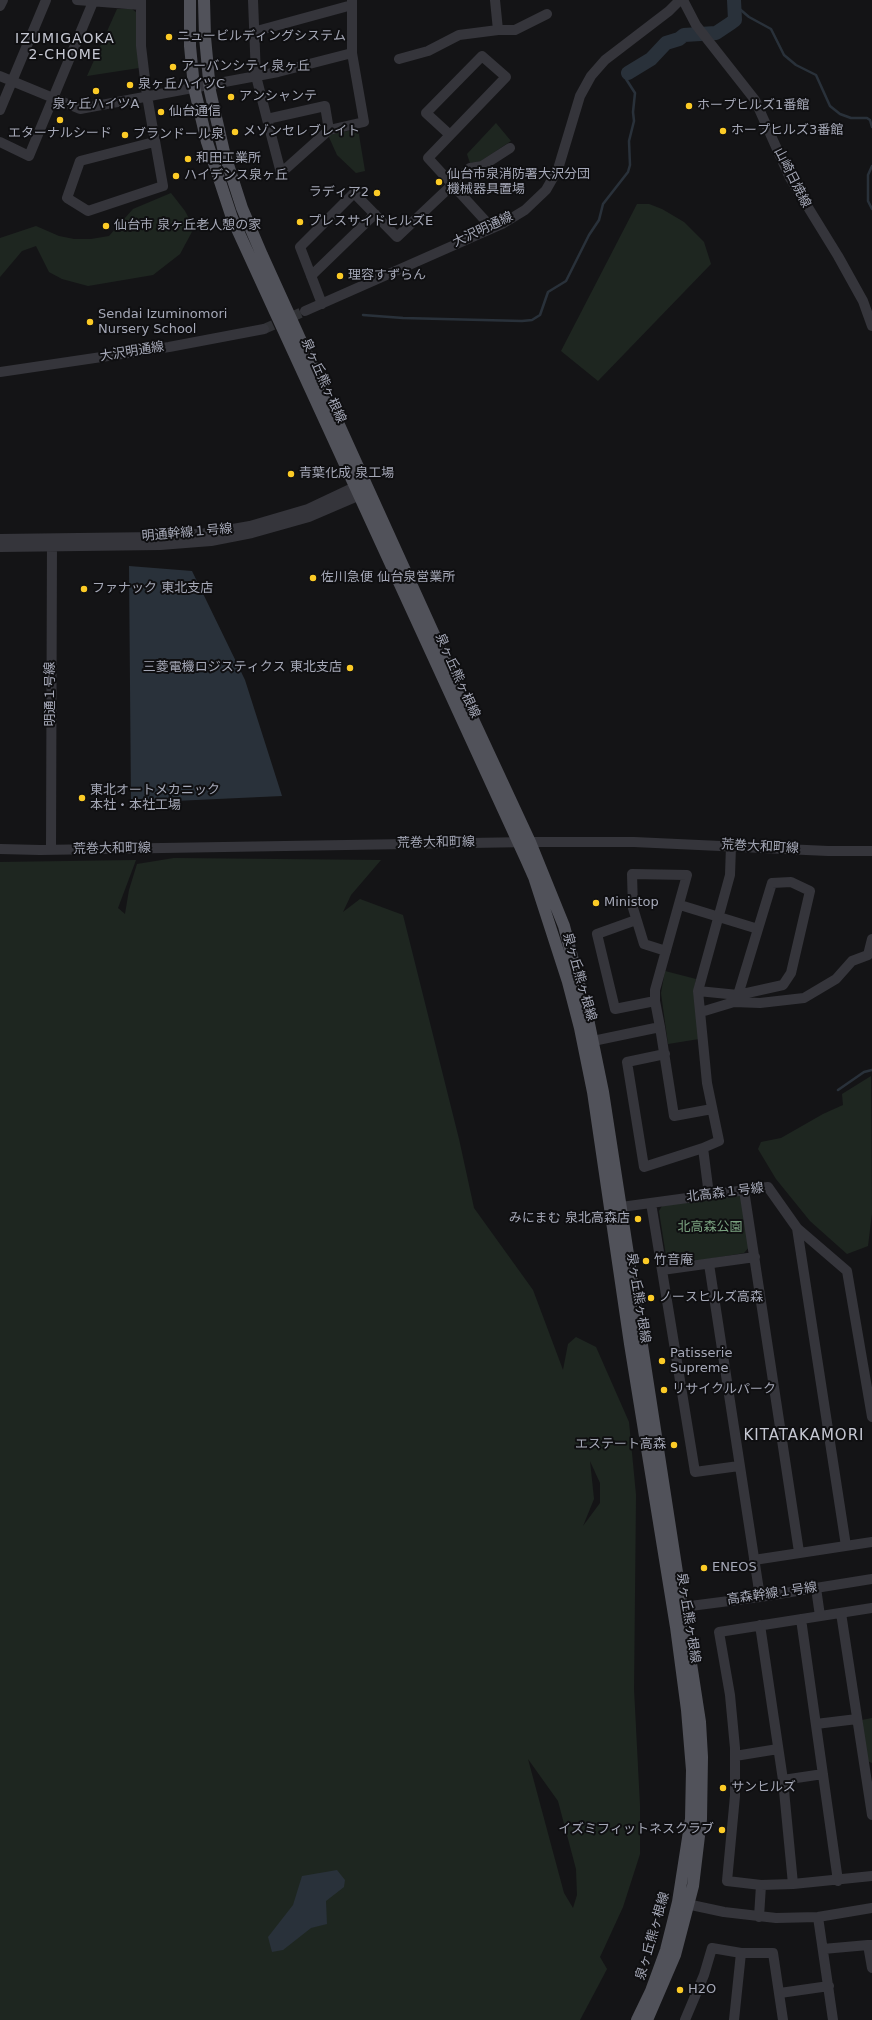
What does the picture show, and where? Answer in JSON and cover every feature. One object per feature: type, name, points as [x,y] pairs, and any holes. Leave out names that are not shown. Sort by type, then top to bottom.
[{"type":"main road","name":"泉ヶ丘熊ヶ根線","points":[[190,0],[190,46],[194,87],[207,142],[232,218],[450,672],[524,842],[564,926],[579,978],[603,1092],[616,1208]]},
{"type":"main road","name":"泉ヶ丘熊ヶ根線","points":[[204,0],[209,84],[224,152],[242,208],[363,489]]},
{"type":"main road","name":"泉ヶ丘熊ヶ根線","points":[[524,842],[568,982],[580,1028],[593,1092],[616,1208],[678,1607],[697,1696],[702,1757],[700,1839],[684,1903],[675,1955],[647,2020]]},
{"type":"main road","name":"泉ヶ丘熊ヶ根線","points":[[637,2020],[651,1991],[684,1903]]},
{"type":"street","points":[[0,6],[3,0]]},
{"type":"street","points":[[0,110],[46,0]]},
{"type":"street","points":[[77,0],[93,2],[141,3],[141,46],[147,96],[163,186],[88,211],[67,198],[80,161],[154,142]]},
{"type":"street","points":[[253,0],[254,32],[256,76],[281,173],[329,130],[364,122],[352,53],[352,3],[254,32]]},
{"type":"street","points":[[495,0],[498,30]]},
{"type":"street","name":"大沢明通線","points":[[305,311],[502,224],[525,210],[546,190],[558,169],[580,96],[591,76],[605,60],[669,11],[680,0]]},
{"type":"street","name":"山崎日焼線","points":[[683,0],[696,25],[755,100],[790,178],[864,301],[872,326]]},
{"type":"street","points":[[0,142],[29,156],[93,2]]},
{"type":"street","points":[[399,60],[428,51],[459,34],[498,30],[515,30],[547,14]]},
{"type":"street","points":[[0,76],[80,109],[256,76],[352,53]]},
{"type":"street","points":[[450,135],[426,113],[482,56],[506,77],[428,158],[492,228]]},
{"type":"street","points":[[267,119],[325,106],[329,130]]},
{"type":"street","points":[[322,304],[300,247],[354,192],[397,238],[470,168],[482,166],[510,148]]},
{"type":"street","points":[[311,276],[375,214]]},
{"type":"street","name":"大沢明通線","points":[[0,372],[169,347],[264,330]]},
{"type":"street","points":[[0,539],[160,545],[211,541],[252,533],[309,517],[363,489]]},
{"type":"street","points":[[0,547],[52,542]]},
{"type":"street","name":"明通１号線","points":[[51,850],[52,542]]},
{"type":"street","name":"荒巻大和町線","points":[[0,849],[51,850],[524,842],[634,842],[828,851],[872,851]]},
{"type":"street","points":[[665,1054],[626,1062],[644,1168],[719,1141],[707,1083],[698,991],[730,875],[732,846]]},
{"type":"street","points":[[666,951],[644,944],[633,908],[632,874],[687,875],[680,905],[655,990],[655,1001],[665,1054],[674,1116],[712,1109]]},
{"type":"street","points":[[698,991],[738,995],[761,992],[783,986],[791,973],[810,891],[791,882],[772,883],[738,995]]},
{"type":"street","points":[[680,905],[758,929]]},
{"type":"street","points":[[636,920],[597,934],[616,1009],[655,1001]]},
{"type":"street","points":[[701,1012],[734,1002],[760,1003],[804,998],[836,979],[852,961],[868,955],[872,939]]},
{"type":"street","points":[[593,1041],[660,1027]]},
{"type":"street","points":[[703,1148],[709,1195]]},
{"type":"street","name":"北高森１号線","points":[[616,1208],[768,1187],[798,1228],[847,1271],[867,1350],[872,1417]]},
{"type":"street","points":[[744,1190],[799,1552]]},
{"type":"street","points":[[651,1203],[695,1472],[739,1466]]},
{"type":"street","points":[[798,1228],[846,1546]]},
{"type":"street","points":[[662,1270],[755,1257]]},
{"type":"street","points":[[709,1264],[760,1597]]},
{"type":"street","points":[[754,1560],[872,1542]]},
{"type":"street","name":"高森幹線１号線","points":[[678,1607],[760,1597],[872,1578]]},
{"type":"street","points":[[816,1588],[820,1616]]},
{"type":"street","points":[[872,1608],[718,1632],[730,1695],[735,1756],[735,1796],[727,1881],[761,1885],[793,1884],[838,1881],[872,1876]]},
{"type":"street","points":[[841,1613],[857,1719],[868,1769],[872,1815]]},
{"type":"street","points":[[801,1619],[838,1881]]},
{"type":"street","points":[[760,1625],[783,1780],[793,1884]]},
{"type":"street","points":[[816,1724],[857,1719]]},
{"type":"street","points":[[735,1756],[778,1749]]},
{"type":"street","points":[[783,1780],[823,1774]]},
{"type":"street","points":[[758,1917],[761,1885]]},
{"type":"street","points":[[684,1903],[758,1917],[818,1917],[872,1908]]},
{"type":"street","points":[[818,1917],[833,2020]]},
{"type":"street","points":[[823,1949],[870,1945],[872,1968]]},
{"type":"street","points":[[685,2020],[704,1975],[712,1948],[741,1953],[773,1954],[783,2020]]},
{"type":"street","points":[[734,2020],[741,1953]]},
{"type":"street","points":[[780,1993],[828,1986]]},
{"type":"green space","points":[[117,9],[132,9],[137,13],[139,68],[87,76]]},
{"type":"green space","points":[[496,123],[511,141],[481,161],[470,163],[467,154]]},
{"type":"green space","points":[[358,129],[365,171],[356,173],[337,155],[328,135]]},
{"type":"green space","points":[[171,193],[185,211],[194,228],[180,254],[153,275],[88,286],[62,279],[49,272],[36,246],[22,251],[0,277],[0,238],[36,226],[59,236],[74,239],[91,239],[109,236],[133,209]]},
{"type":"green space","points":[[637,204],[649,204],[662,209],[684,222],[704,242],[711,264],[598,381],[561,351]]},
{"type":"green space","points":[[174,858],[381,860],[351,895],[343,912],[360,899],[403,915],[459,1139],[474,1208],[533,1290],[563,1370],[568,1344],[576,1337],[596,1347],[629,1422],[636,1495],[634,1689],[640,1806],[640,1854],[623,1907],[600,1957],[607,1969],[580,2020],[0,2020],[0,862],[136,860],[118,908],[125,914],[129,890],[137,864]],"holes":[[[590,1461],[600,1483],[600,1503],[583,1526],[594,1499]],[[528,1759],[558,1801],[576,1869],[577,1895],[573,1908],[564,1893]]]},
{"type":"green space","points":[[665,971],[696,979],[694,990],[699,1039],[668,1044],[661,993]]},
{"type":"green space","points":[[871,1076],[872,1213],[868,1246],[847,1254],[810,1221],[776,1179],[758,1149],[761,1142],[781,1138],[823,1114],[843,1105],[842,1094]]},
{"type":"green space","name":"北高森公園","points":[[737,1193],[743,1197],[750,1246],[744,1253],[672,1265],[667,1262],[659,1211],[662,1206]]},
{"type":"green space","points":[[872,1718],[872,1763],[867,1761],[862,1720]]},
{"type":"shaded area","points":[[129,566],[192,571],[245,680],[282,796],[131,803]]},
{"type":"shaded area","points":[[337,1870],[345,1880],[344,1887],[326,1901],[327,1924],[311,1928],[283,1950],[272,1952],[268,1937],[293,1905],[302,1876]]},
{"type":"waterway","points":[[628,73],[651,59],[666,43],[679,39],[684,35],[716,33],[731,23],[735,20],[734,0]]},
{"type":"waterway","points":[[735,5],[749,17],[771,29],[784,55],[796,65],[816,75],[830,106],[840,114],[851,118],[867,118],[870,120],[872,127]]},
{"type":"waterway","points":[[363,315],[403,318],[522,321],[532,320],[540,315],[548,292],[566,281],[589,235],[599,220],[603,204],[628,172],[630,165],[629,141],[634,121],[633,112],[635,93],[626,79],[628,73]]},
{"type":"waterway","points":[[872,166],[868,175],[868,201],[872,209]]},
{"type":"waterway","points":[[838,1090],[864,1072],[872,1070]]},
{"type":"tunnel","points":[[264,329],[305,311]]},
{"type":"place","name":"ニュービルディングシステム","points":[[169,37]]},
{"type":"place","name":"アーバンシティ泉ヶ丘","points":[[173,67]]},
{"type":"place","name":"泉ヶ丘ハイツC","points":[[130,85]]},
{"type":"place","name":"泉ヶ丘ハイツA","points":[[96,91]]},
{"type":"place","name":"アンシャンテ","points":[[231,97]]},
{"type":"place","name":"ホープヒルズ1番館","points":[[689,106]]},
{"type":"place","name":"仙台通信","points":[[161,112]]},
{"type":"place","name":"エターナルシード","points":[[60,120]]},
{"type":"place","name":"ホープヒルズ3番館","points":[[723,131]]},
{"type":"place","name":"メゾンセレブレイト","points":[[235,132]]},
{"type":"place","name":"ブランドール泉","points":[[125,135]]},
{"type":"place","name":"和田工業所","points":[[188,159]]},
{"type":"place","name":"ハイデンス泉ヶ丘","points":[[176,176]]},
{"type":"place","name":"仙台市泉消防署大沢分団 機械器具置場","points":[[439,182]]},
{"type":"place","name":"ラディア2","points":[[377,193]]},
{"type":"place","name":"プレスサイドヒルズE","points":[[300,222]]},
{"type":"place","name":"仙台市 泉ヶ丘老人憩の家","points":[[106,226]]},
{"type":"place","name":"理容すずらん","points":[[340,276]]},
{"type":"place","name":"Sendai Izuminomori Nursery School","points":[[90,322]]},
{"type":"place","name":"青葉化成 泉工場","points":[[291,474]]},
{"type":"place","name":"佐川急便 仙台泉営業所","points":[[313,578]]},
{"type":"place","name":"ファナック 東北支店","points":[[84,589]]},
{"type":"place","name":"三菱電機ロジスティクス 東北支店","points":[[350,668]]},
{"type":"place","name":"東北オートメカニック 本社・本社工場","points":[[82,798]]},
{"type":"place","name":"Ministop","points":[[596,903]]},
{"type":"place","name":"みにまむ 泉北高森店","points":[[638,1219]]},
{"type":"place","name":"竹音庵","points":[[646,1261]]},
{"type":"place","name":"ノースヒルズ高森","points":[[651,1298]]},
{"type":"place","name":"Patisserie Supreme","points":[[662,1361]]},
{"type":"place","name":"リサイクルパーク","points":[[664,1390]]},
{"type":"place","name":"エステート高森","points":[[674,1445]]},
{"type":"place","name":"ENEOS","points":[[704,1568]]},
{"type":"place","name":"サンヒルズ","points":[[723,1788]]},
{"type":"place","name":"イズミフィットネスクラブ","points":[[722,1830]]},
{"type":"place","name":"H2O","points":[[680,1990]]},
{"type":"district","name":"IZUMIGAOKA 2-CHOME","points":[[65,48]]},
{"type":"district","name":"KITATAKAMORI","points":[[804,1436]]}]
